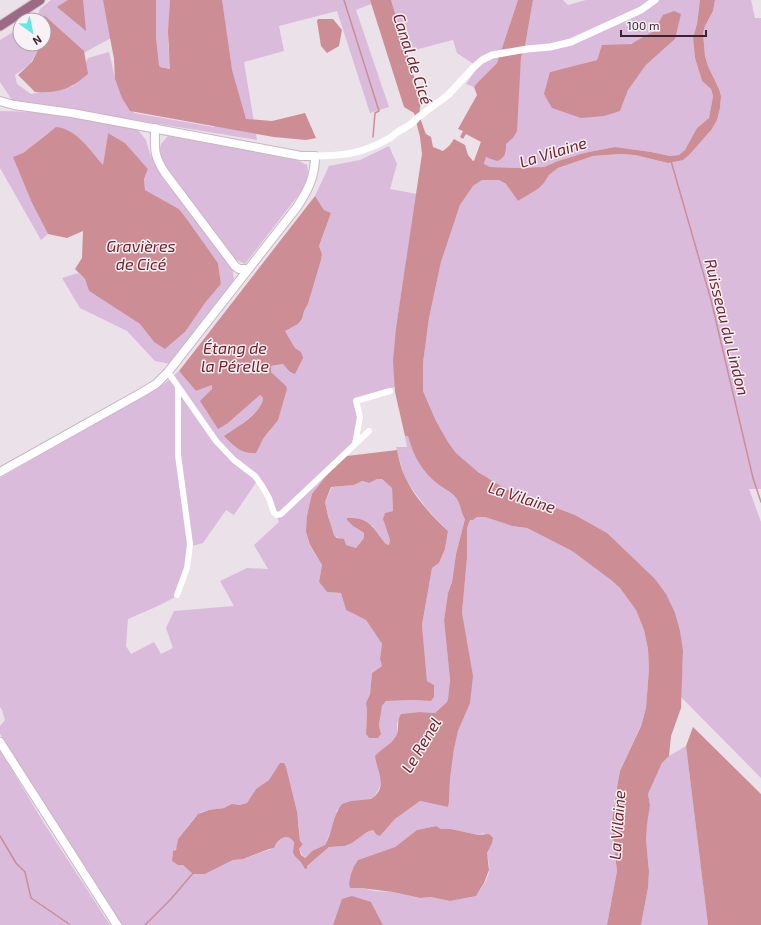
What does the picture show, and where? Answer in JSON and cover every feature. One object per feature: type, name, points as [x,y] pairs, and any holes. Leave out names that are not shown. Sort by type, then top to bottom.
[{"type":"main road","points":[[0,26],[40,0]]},
{"type":"main road","points":[[0,101],[14,105],[72,113],[301,156],[315,156],[312,180],[304,196],[243,277],[168,372],[156,384],[141,393],[0,472]]},
{"type":"main road","points":[[155,128],[154,154],[158,163],[235,266],[239,269],[248,269]]},
{"type":"main road","points":[[235,266],[237,274],[236,284]]},
{"type":"main road","points":[[0,742],[117,925]]},
{"type":"street","points":[[315,156],[343,156],[360,152],[390,138],[403,128],[410,126],[417,118],[433,108],[455,89],[473,68],[482,60],[492,55],[550,47],[571,42],[645,7],[655,0]]},
{"type":"street","points":[[168,372],[216,441],[234,460],[255,476],[266,492],[274,513],[277,515],[280,514],[369,431]]},
{"type":"street","points":[[176,595],[186,568],[190,544],[178,455],[178,388]]},
{"type":"street","points":[[355,444],[360,417],[356,401],[390,391]]},
{"type":"shaded area","points":[[51,0],[105,0],[113,37],[80,55],[52,28],[52,12],[39,12],[40,9]]},
{"type":"shaded area","points":[[156,0],[170,0],[168,44],[171,69],[160,67],[159,65],[156,37]]},
{"type":"shaded area","points":[[201,0],[370,0],[371,4],[356,10],[389,107],[370,113],[337,11],[279,26],[284,51],[244,62],[257,140],[12,100],[0,82],[0,40],[12,33],[12,52],[37,52],[30,64],[15,75],[17,84],[31,94],[73,86],[88,58],[109,52],[116,82],[134,113],[214,127],[213,86]]},
{"type":"shaded area","points":[[391,0],[518,0],[497,63],[474,87],[466,84],[478,67],[457,53],[453,40],[407,52]]},
{"type":"shaded area","points":[[533,0],[563,0],[568,5],[586,0],[700,0],[697,24],[693,38],[695,58],[702,81],[711,89],[713,96],[709,118],[697,128],[685,150],[680,155],[670,156],[615,147],[584,153],[544,167],[490,167],[481,162],[485,155],[493,160],[506,153],[506,144],[513,138],[521,57],[525,46]],"holes":[[[663,15],[675,39],[646,65],[628,90],[620,111],[550,72],[597,60],[602,45],[630,44],[648,37],[654,32]]]},
{"type":"shaded area","points":[[715,0],[751,0],[755,18],[761,18],[761,489],[749,489],[761,522],[761,778],[681,697],[683,651],[607,533],[575,515],[506,489],[478,472],[456,453],[448,442],[436,421],[423,391],[423,363],[429,318],[441,262],[460,205],[473,186],[482,180],[499,180],[506,184],[518,201],[538,189],[549,175],[558,168],[593,156],[620,154],[635,155],[668,163],[690,154],[717,120],[720,108],[721,96],[705,56],[703,33],[713,11]]},
{"type":"shaded area","points":[[0,111],[38,112],[88,118],[138,130],[146,140],[150,154],[160,173],[232,266],[234,280],[170,364],[155,361],[127,331],[80,308],[62,278],[78,273],[85,279],[89,291],[140,324],[154,342],[170,345],[185,332],[205,303],[221,284],[218,263],[179,209],[145,190],[144,179],[148,169],[125,143],[108,133],[103,165],[87,146],[73,133],[58,129],[51,131],[19,156],[26,187],[32,203],[48,234],[41,240],[0,168]]},
{"type":"shaded area","points":[[168,136],[297,160],[307,165],[308,171],[304,188],[245,264],[234,259],[167,171],[159,153],[161,144]]},
{"type":"shaded area","points":[[389,146],[397,164],[390,189],[417,194],[396,328],[395,387],[354,398],[358,418],[352,444],[347,456],[327,475],[306,532],[310,546],[322,565],[319,582],[327,592],[341,593],[346,610],[366,620],[382,644],[380,659],[382,666],[372,673],[370,694],[366,703],[366,734],[369,738],[381,734],[379,725],[382,706],[386,701],[431,701],[434,697],[434,685],[427,681],[422,625],[432,568],[439,563],[445,549],[448,531],[427,509],[404,476],[396,447],[407,447],[405,436],[408,436],[416,457],[423,469],[433,480],[457,499],[465,519],[456,554],[444,620],[450,680],[448,699],[447,702],[435,713],[419,712],[401,714],[397,723],[397,733],[395,738],[375,756],[382,779],[379,789],[373,798],[351,801],[337,810],[334,823],[325,845],[312,851],[304,858],[299,849],[303,844],[300,841],[299,826],[281,763],[269,780],[256,789],[247,803],[201,812],[195,817],[178,839],[177,847],[172,855],[178,865],[183,865],[193,874],[205,874],[233,860],[243,859],[274,848],[280,840],[288,837],[294,842],[293,852],[302,861],[304,868],[307,868],[307,866],[329,847],[345,846],[352,843],[367,832],[373,830],[380,836],[395,819],[420,801],[448,807],[454,749],[458,731],[467,709],[462,613],[467,558],[467,528],[470,520],[477,517],[485,517],[512,526],[527,528],[572,551],[620,588],[636,610],[644,630],[648,649],[649,669],[646,708],[641,725],[620,771],[614,801],[613,836],[617,871],[607,925],[383,925],[371,902],[336,917],[333,925],[122,925],[0,734],[0,726],[5,720],[0,707],[0,478],[164,384],[179,371],[196,391],[212,385],[212,389],[228,423],[260,395],[263,398],[258,409],[241,424],[256,452],[263,439],[270,431],[287,388],[271,372],[271,366],[283,364],[291,373],[301,352],[295,348],[285,331],[298,324],[302,319],[321,260],[322,254],[319,246],[331,213],[324,210],[315,196],[329,166],[360,160]],"holes":[[[259,478],[279,522],[254,545],[268,569],[247,568],[220,581],[234,606],[174,611],[166,628],[173,648],[161,654],[154,642],[131,654],[126,646],[128,619],[179,595],[192,546],[203,543],[226,510],[234,515]],[[436,826],[441,829],[451,829],[478,835],[484,833],[492,843],[487,855],[489,867],[487,878],[476,896],[450,901],[431,897],[420,898],[393,892],[375,891],[361,888],[349,883],[354,866],[358,860],[395,847],[417,830]]]},
{"type":"shaded area","points":[[377,479],[382,479],[392,488],[393,511],[385,513],[384,522],[390,540],[389,545],[386,544],[372,525],[353,526],[364,533],[364,538],[356,548],[345,545],[344,541],[334,535],[325,502],[332,487],[354,485],[362,481],[368,483]]},
{"type":"shaded area","points":[[686,746],[708,925],[641,925],[648,888],[649,872],[646,839],[646,824],[650,805],[648,794],[662,763],[669,756]]},
{"type":"shaded area","points":[[0,750],[42,820],[110,925],[0,925]]},
{"type":"water","points":[[68,0],[83,0],[86,31],[57,7]]},
{"type":"water","points":[[103,0],[156,0],[156,37],[159,65],[160,67],[170,69],[168,32],[170,0],[222,0],[232,70],[246,119],[272,121],[305,113],[316,138],[306,140],[274,137],[130,111],[122,98],[115,79],[114,59]]},
{"type":"water","points":[[370,0],[391,0],[422,103],[420,106],[420,114],[422,123],[426,134],[431,137],[433,147],[443,151],[454,139],[465,145],[468,155],[473,161],[477,160],[490,167],[513,168],[544,167],[584,153],[615,147],[670,156],[679,155],[685,150],[697,128],[709,118],[713,96],[711,89],[702,81],[695,58],[693,38],[697,24],[700,0],[715,0],[713,11],[703,33],[705,56],[721,96],[717,120],[711,130],[683,160],[668,163],[635,155],[620,154],[593,156],[558,168],[549,175],[538,189],[518,201],[506,184],[499,180],[482,180],[473,186],[460,205],[441,262],[429,318],[423,363],[423,391],[436,421],[456,453],[478,472],[506,489],[575,515],[607,533],[655,579],[666,594],[675,613],[683,651],[681,708],[671,736],[669,756],[662,763],[648,794],[650,805],[646,839],[649,872],[648,888],[641,925],[607,925],[617,871],[612,822],[617,787],[620,771],[641,726],[646,708],[649,669],[648,649],[644,630],[636,610],[620,588],[572,551],[527,528],[512,526],[485,517],[477,517],[470,520],[467,528],[467,558],[462,613],[473,676],[470,703],[458,731],[454,749],[448,807],[420,801],[395,819],[380,836],[373,830],[367,832],[352,843],[345,846],[329,847],[307,866],[307,869],[304,868],[302,863],[295,856],[293,852],[294,842],[288,837],[280,840],[274,848],[243,859],[233,860],[205,874],[193,874],[183,865],[178,865],[172,861],[173,851],[176,850],[178,839],[198,814],[209,810],[224,808],[232,804],[239,805],[247,803],[256,789],[269,780],[280,763],[284,763],[286,767],[297,812],[300,841],[303,844],[299,849],[301,855],[305,858],[312,851],[325,845],[330,835],[336,814],[342,804],[351,801],[371,799],[380,789],[381,784],[375,756],[396,736],[401,714],[419,712],[435,713],[447,702],[448,699],[450,680],[444,620],[456,554],[465,519],[459,503],[453,494],[433,480],[419,464],[408,436],[405,436],[395,392],[393,361],[396,328],[422,154],[420,137],[414,113],[404,107]]},
{"type":"water","points":[[518,0],[533,0],[525,46],[521,57],[517,131],[513,138],[506,144],[506,150],[503,158],[498,161],[482,155],[478,151],[481,142],[466,134],[463,139],[460,137],[463,131],[458,129],[477,95],[474,87],[497,63]]},
{"type":"water","points":[[674,11],[681,14],[675,39],[646,65],[628,90],[620,111],[604,116],[581,118],[552,108],[544,94],[550,72],[597,60],[602,45],[631,44],[654,31],[663,15]]},
{"type":"water","points":[[318,19],[333,19],[342,30],[339,46],[327,53],[321,46],[317,21]]},
{"type":"water","points":[[52,22],[84,51],[88,74],[69,87],[51,92],[35,92],[18,75],[32,62],[37,52],[52,52]]},
{"type":"water","name":"Gravières de Cicé","points":[[56,127],[64,129],[77,136],[103,165],[108,133],[125,143],[148,169],[144,179],[145,190],[179,209],[218,263],[221,284],[205,303],[185,332],[165,349],[154,342],[140,324],[89,291],[85,279],[75,269],[82,258],[83,231],[67,238],[48,234],[32,203],[13,157],[23,153]]},
{"type":"water","name":"Étang de la Pérelle","points":[[315,196],[324,210],[331,213],[319,246],[322,254],[321,260],[302,319],[298,324],[285,331],[295,348],[301,352],[303,358],[295,374],[290,372],[283,364],[271,366],[271,372],[286,386],[287,389],[278,420],[263,439],[256,453],[242,451],[224,436],[253,415],[262,404],[263,398],[260,395],[228,423],[218,429],[200,401],[212,389],[212,385],[196,391],[179,371]]},
{"type":"water","points":[[397,450],[400,464],[413,492],[430,513],[448,531],[445,549],[439,563],[432,568],[422,625],[427,681],[434,685],[434,697],[431,701],[386,701],[382,706],[379,725],[381,734],[378,738],[369,738],[366,734],[366,703],[370,694],[372,673],[382,666],[380,659],[382,644],[366,620],[346,610],[341,593],[327,592],[319,582],[322,565],[310,545],[306,532],[307,516],[312,494],[327,475],[347,456]],"holes":[[[377,479],[382,479],[392,488],[393,511],[385,513],[383,519],[390,540],[389,545],[386,544],[374,528],[361,519],[355,518],[347,518],[347,520],[364,533],[364,538],[356,548],[346,545],[344,539],[337,538],[334,535],[328,516],[325,502],[331,487],[354,485],[362,481],[369,483]]]},
{"type":"water","points":[[693,727],[761,794],[761,925],[708,925],[686,746]]},
{"type":"water","points":[[436,826],[441,829],[451,829],[478,835],[489,834],[493,838],[487,853],[489,870],[484,883],[476,896],[450,901],[431,897],[420,898],[393,892],[350,888],[349,883],[351,874],[358,860],[395,847],[417,830]]},
{"type":"water","points":[[352,896],[371,902],[383,925],[333,925],[342,899]]},
{"type":"waterway","points":[[344,0],[379,111],[375,113],[373,137]]},
{"type":"waterway","name":"La Vilaine","points":[[471,170],[477,167],[486,143]]},
{"type":"waterway","name":"Ruisseau du Lindon","points":[[671,161],[711,300],[753,478],[761,502]]},
{"type":"waterway","name":"Le Renel","points":[[0,836],[16,863],[25,872],[31,898],[69,924]]},
{"type":"waterway","name":"Le Renel","points":[[145,925],[171,899],[194,872]]},
{"type":"water label","name":"Canal de Cicé","points":[[413,59]]}]
